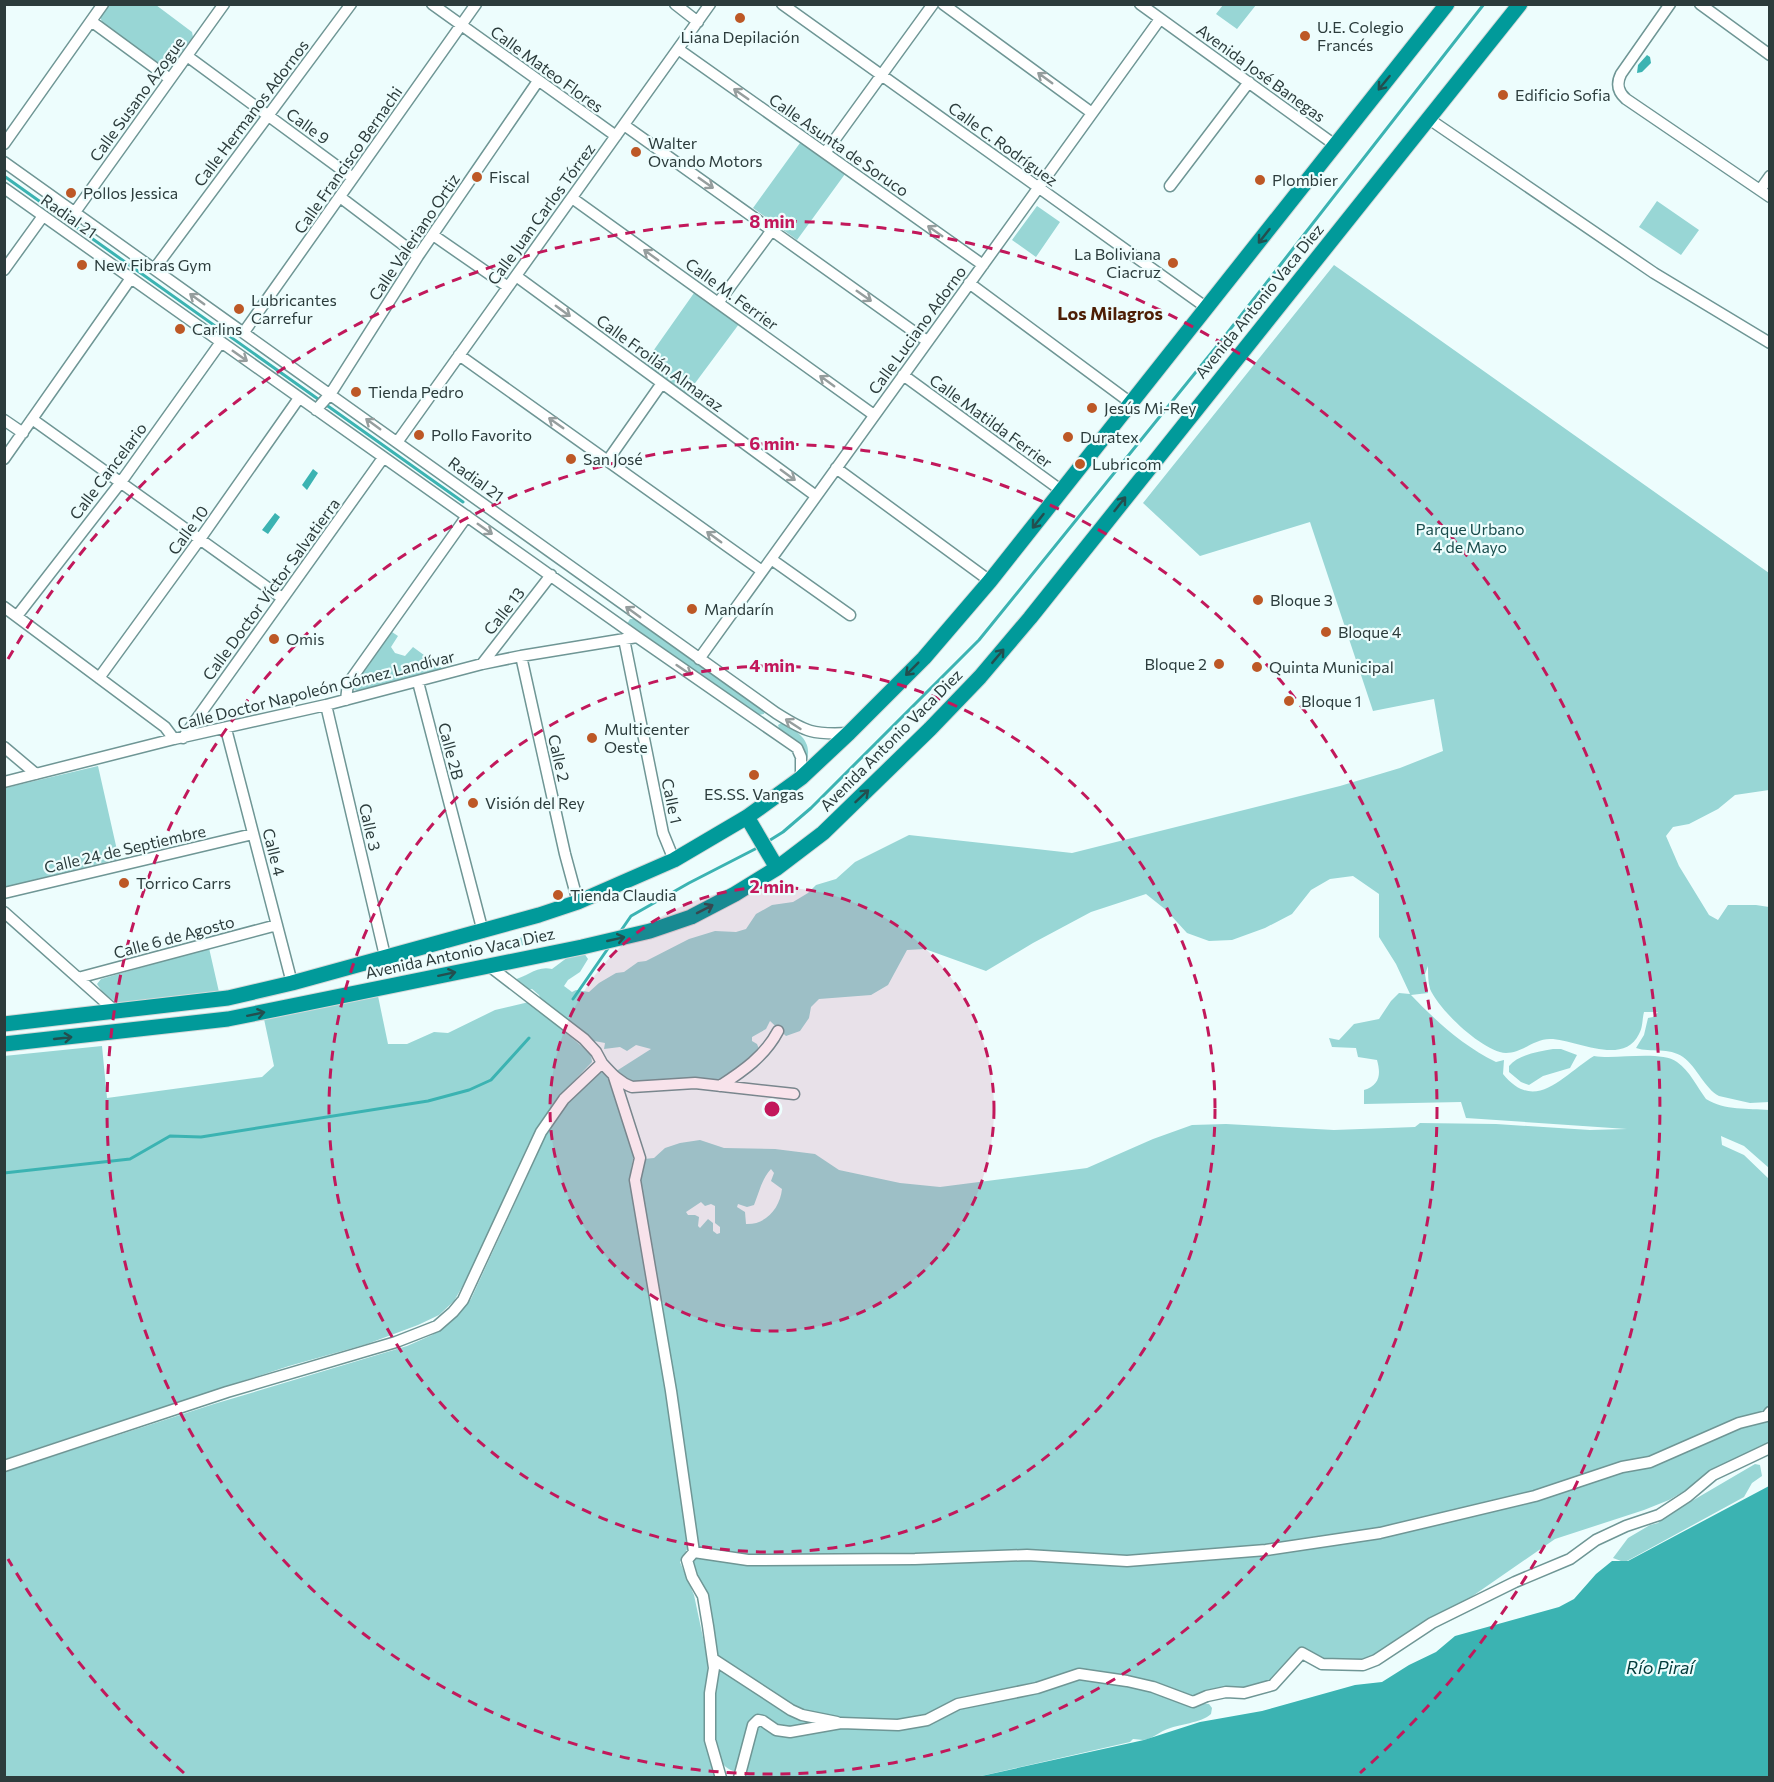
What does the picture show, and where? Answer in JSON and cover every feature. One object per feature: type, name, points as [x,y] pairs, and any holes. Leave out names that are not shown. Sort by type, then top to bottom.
[{"type":"highway","name":"Avenida Antonio Vaca Diez","points":[[4,1024],[228,998],[483,932],[578,902],[751,824],[849,733],[924,658],[990,581],[1447,4]]},
{"type":"highway","name":"Avenida Antonio Vaca Diez","points":[[4,1044],[228,1019],[582,947],[650,931],[691,916],[735,894],[823,832],[980,677],[1030,618],[1520,4]]},
{"type":"highway","points":[[751,824],[775,864]]},
{"type":"street","points":[[4,144],[103,4]]},
{"type":"street","name":"Calle Susano Azogue","points":[[75,212],[224,4]]},
{"type":"street","name":"Calle Hermanos Adornos","points":[[155,268],[351,4]]},
{"type":"street","name":"Calle Mateo Flores","points":[[432,4],[616,136]]},
{"type":"street","name":"Calle Francisco Bernachi","points":[[244,332],[476,4]]},
{"type":"street","points":[[675,4],[698,22]]},
{"type":"street","name":"Calle Juan Carlos Tórrez","points":[[398,441],[710,4]]},
{"type":"street","name":"Calle C. Rodríguez","points":[[782,4],[1207,308]]},
{"type":"street","points":[[825,153],[933,4]]},
{"type":"street","points":[[943,4],[1092,113]]},
{"type":"street","name":"Avenida José Banegas","points":[[1140,4],[1335,145]]},
{"type":"street","points":[[1670,4],[1620,74],[1619,90],[1626,99],[1770,196]]},
{"type":"street","points":[[1700,4],[1770,55]]},
{"type":"street","name":"Calle Luciano Adorno","points":[[699,659],[1160,19]]},
{"type":"street","points":[[91,21],[170,79]]},
{"type":"street","name":"Calle Asunta de Soruco","points":[[678,49],[983,265]]},
{"type":"street","name":"Calle 9","points":[[187,56],[353,178]]},
{"type":"street","name":"Calle Valeriano Ortiz","points":[[323,402],[418,255],[538,81]]},
{"type":"street","points":[[1170,186],[1249,82]]},
{"type":"street","points":[[1429,119],[1654,273],[1770,343]]},
{"type":"street","points":[[624,125],[927,341]]},
{"type":"street","name":"Radial 21","points":[[4,162],[75,212],[131,278],[300,398],[323,402],[398,441],[699,659],[802,730],[819,734],[849,733]]},
{"type":"street","points":[[1760,190],[1770,176]]},
{"type":"street","name":"Radial 21","points":[[4,188],[43,216],[155,268],[244,332],[383,458],[425,484],[637,637],[797,748],[801,757],[801,778]]},
{"type":"street","points":[[340,196],[418,255]]},
{"type":"street","name":"Calle M. Ferrier","points":[[572,198],[874,415]]},
{"type":"street","points":[[4,270],[43,216]]},
{"type":"street","points":[[718,303],[772,230]]},
{"type":"street","points":[[433,235],[508,287]]},
{"type":"street","name":"Calle Froilán Almaraz","points":[[516,276],[816,496]]},
{"type":"street","points":[[4,459],[131,278]]},
{"type":"street","points":[[969,283],[1131,403]]},
{"type":"street","name":"Calle Cancelario","points":[[17,616],[121,482],[221,342]]},
{"type":"street","points":[[459,355],[762,571]]},
{"type":"street","name":"Calle Matilda Ferrier","points":[[903,375],[1062,491]]},
{"type":"street","points":[[608,460],[662,383]]},
{"type":"street","name":"Calle 10","points":[[99,678],[300,398]]},
{"type":"street","points":[[4,420],[23,433]]},
{"type":"street","points":[[32,420],[282,598]]},
{"type":"street","name":"Calle Doctor Víctor Salvatierra","points":[[178,739],[383,458]]},
{"type":"street","points":[[836,468],[990,581]]},
{"type":"street","points":[[425,484],[435,470]]},
{"type":"street","points":[[346,700],[348,683],[467,516]]},
{"type":"street","points":[[771,559],[850,615]]},
{"type":"street","name":"Calle 13","points":[[482,664],[551,575]]},
{"type":"street","points":[[4,607],[178,739]]},
{"type":"street","name":"Calle Doctor Napoleón Gómez Landívar","points":[[4,782],[326,705],[482,664],[637,637]]},
{"type":"street","name":"Calle 1","points":[[624,639],[663,833],[674,860]]},
{"type":"street","name":"Calle 2","points":[[521,656],[565,854],[578,902]]},
{"type":"street","name":"Calle 2B","points":[[418,682],[483,932]]},
{"type":"street","name":"Calle 3","points":[[326,705],[385,956]]},
{"type":"street","points":[[766,725],[776,712]]},
{"type":"street","name":"Calle 4","points":[[226,729],[292,983]]},
{"type":"street","points":[[4,747],[36,774]]},
{"type":"street","name":"Calle 24 de Septiembre","points":[[4,893],[253,834]]},
{"type":"street","points":[[4,912],[114,1010]]},
{"type":"street","name":"Calle 6 de Agosto","points":[[78,978],[277,925]]},
{"type":"street","points":[[488,965],[584,1040],[614,1077],[623,1084],[632,1087],[695,1083],[794,1094]]},
{"type":"street","points":[[720,1086],[759,1058],[778,1032]]},
{"type":"street","points":[[4,1466],[227,1392],[396,1342],[436,1326],[463,1300],[541,1132],[564,1099],[602,1063]]},
{"type":"street","points":[[614,1077],[640,1158],[635,1180],[671,1391],[694,1552],[687,1560],[692,1577],[703,1596],[713,1659],[710,1740],[721,1778]]},
{"type":"street","points":[[694,1552],[748,1560],[915,1559],[1027,1555],[1127,1561],[1266,1550],[1380,1533],[1535,1496],[1622,1467],[1650,1462],[1739,1423],[1767,1416],[1770,1412]]},
{"type":"street","points":[[713,1659],[791,1710],[802,1715],[841,1723],[897,1725],[927,1720],[958,1704],[1037,1688],[1079,1674],[1144,1685],[1193,1702],[1226,1692],[1244,1693],[1273,1685],[1302,1653],[1323,1664],[1363,1665],[1376,1660],[1432,1623],[1515,1582],[1570,1559],[1596,1540],[1626,1526],[1659,1515],[1688,1496],[1713,1475],[1770,1448]]},
{"type":"street","points":[[739,1778],[753,1725],[758,1720],[776,1730],[790,1732],[841,1723]]},
{"type":"green space","points":[[107,5],[156,5],[192,32],[193,37],[172,65],[164,67],[106,28],[101,16]]},
{"type":"green space","points":[[1223,5],[1256,5],[1237,29],[1216,14]]},
{"type":"green space","points":[[800,143],[845,174],[797,240],[753,208]]},
{"type":"green space","points":[[1657,201],[1699,230],[1681,255],[1639,227]]},
{"type":"green space","points":[[1037,206],[1060,222],[1036,257],[1012,240]]},
{"type":"green space","name":"Parque Urbano 4 de Mayo","points":[[1334,265],[1769,573],[1769,790],[1735,795],[1718,809],[1689,824],[1673,827],[1666,836],[1679,866],[1709,915],[1718,920],[1728,905],[1769,907],[1769,1102],[1750,1103],[1719,1096],[1709,1088],[1693,1066],[1678,1054],[1636,1048],[1644,1035],[1648,1018],[1658,1012],[1644,1012],[1639,1034],[1632,1044],[1622,1049],[1598,1049],[1550,1039],[1506,1053],[1496,1051],[1474,1038],[1442,1008],[1430,989],[1428,966],[1425,974],[1428,993],[1411,995],[1461,1041],[1496,1062],[1504,1060],[1503,1074],[1515,1086],[1527,1091],[1539,1091],[1550,1087],[1594,1056],[1649,1056],[1669,1058],[1677,1062],[1690,1074],[1706,1099],[1713,1103],[1737,1108],[1769,1110],[1769,1168],[1744,1146],[1721,1136],[1722,1145],[1744,1155],[1769,1179],[1769,1406],[1764,1413],[1668,1452],[1549,1488],[1402,1525],[1275,1545],[1123,1557],[774,1558],[697,1549],[637,1181],[644,1159],[654,1158],[665,1148],[700,1140],[724,1148],[775,1149],[815,1154],[839,1170],[900,1183],[940,1187],[1087,1168],[1153,1139],[1192,1125],[1226,1124],[1334,1130],[1415,1127],[1420,1123],[1496,1124],[1590,1130],[1627,1129],[1466,1118],[1461,1102],[1364,1104],[1364,1090],[1373,1085],[1378,1078],[1377,1060],[1358,1057],[1356,1048],[1332,1047],[1329,1038],[1339,1040],[1354,1024],[1379,1019],[1399,993],[1410,994],[1396,964],[1379,937],[1379,894],[1353,876],[1330,879],[1311,890],[1292,914],[1265,928],[1232,940],[1209,941],[1187,933],[1166,910],[1146,894],[1091,912],[986,971],[925,949],[907,950],[888,985],[871,995],[819,999],[811,1007],[809,1018],[800,1031],[786,1036],[770,1021],[766,1029],[752,1037],[752,1041],[759,1049],[736,1071],[721,1081],[645,1083],[627,1081],[617,1074],[618,1070],[651,1049],[636,1045],[627,1051],[620,1047],[604,1049],[605,1043],[589,1040],[542,1002],[539,995],[532,989],[528,990],[513,980],[537,970],[552,969],[568,957],[584,953],[588,959],[580,972],[568,980],[564,986],[572,992],[576,990],[589,992],[616,973],[624,972],[638,962],[646,961],[689,939],[715,931],[736,932],[746,929],[756,914],[772,905],[793,902],[816,885],[836,879],[855,862],[909,835],[1072,853],[1340,786],[1400,768],[1443,751],[1434,699],[1373,711],[1310,522],[1200,556],[1143,503]],"holes":[[[771,1169],[774,1173],[771,1181],[782,1189],[778,1203],[771,1214],[760,1222],[746,1224],[745,1212],[737,1207],[738,1204],[747,1207],[754,1205],[763,1181]],[[701,1202],[705,1206],[711,1204],[715,1206],[715,1223],[720,1227],[720,1233],[713,1231],[713,1223],[708,1219],[700,1228],[698,1226],[699,1217],[688,1215],[686,1212]]]},
{"type":"green space","points":[[694,293],[739,324],[687,394],[644,364]]},
{"type":"green space","points":[[630,619],[636,619],[765,710],[764,714],[758,715],[627,624]]},
{"type":"green space","points":[[389,630],[398,636],[391,647],[395,653],[405,656],[413,647],[443,669],[358,691],[351,688]]},
{"type":"green space","points":[[783,722],[799,734],[806,743],[808,755],[806,762],[799,743],[779,728],[778,725]]},
{"type":"green space","points":[[98,766],[119,859],[5,887],[5,788]]},
{"type":"green space","points":[[523,937],[524,945],[496,951],[495,945]]},
{"type":"green space","points":[[209,948],[219,992],[117,1003],[103,993],[97,984],[101,979]]},
{"type":"green space","points":[[378,996],[388,1044],[407,1044],[434,1032],[448,1033],[495,1010],[529,1002],[591,1054],[592,1062],[546,1115],[528,1145],[497,1218],[454,1301],[439,1315],[367,1344],[289,1366],[5,1459],[4,1056],[102,1046],[107,1098],[262,1077],[274,1066],[264,1019]]},
{"type":"green space","points":[[1553,1049],[1561,1049],[1577,1055],[1570,1068],[1543,1076],[1529,1085],[1521,1082],[1509,1072],[1509,1066],[1518,1059]]},
{"type":"green space","points":[[602,1072],[607,1072],[611,1078],[634,1154],[631,1169],[673,1425],[689,1546],[680,1562],[694,1595],[708,1661],[705,1723],[708,1750],[715,1777],[5,1777],[4,1472],[214,1404],[407,1346],[432,1335],[452,1321],[471,1299],[554,1120],[572,1095]]},
{"type":"green space","points":[[1769,1416],[1769,1445],[1709,1484],[1686,1490],[1644,1510],[1555,1539],[1451,1611],[1362,1662],[1324,1661],[1305,1650],[1272,1682],[1194,1698],[1078,1672],[927,1718],[878,1724],[807,1714],[717,1661],[706,1595],[690,1562],[694,1557],[770,1563],[1238,1554],[1504,1507]]},
{"type":"green space","points":[[1755,1464],[1760,1465],[1762,1476],[1752,1483],[1744,1497],[1627,1561],[1613,1558],[1628,1538],[1658,1523],[1676,1505],[1685,1505]]},
{"type":"green space","points":[[717,1665],[792,1713],[831,1722],[788,1731],[762,1719],[737,1772],[725,1766],[718,1756],[712,1726]]},
{"type":"green space","points":[[1078,1677],[1128,1684],[1196,1703],[1209,1704],[1212,1708],[1211,1714],[1143,1740],[1133,1739],[1130,1742],[977,1777],[738,1778],[756,1723],[775,1731],[876,1727]]},
{"type":"water","points":[[1647,55],[1651,63],[1642,72],[1637,73],[1638,65]]},
{"type":"water","points":[[313,469],[318,473],[307,490],[302,485]]},
{"type":"water","points":[[275,513],[280,517],[268,534],[262,530]]},
{"type":"water","name":"Río Piraí","points":[[1769,1486],[1769,1777],[977,1777],[1144,1740],[1200,1722],[1262,1711],[1355,1685],[1382,1682],[1436,1652],[1455,1636],[1559,1607],[1574,1599],[1596,1574],[1612,1561],[1628,1561]]},
{"type":"waterway","points":[[767,842],[783,832],[811,808],[979,640],[1221,341],[1484,4]]},
{"type":"waterway","points":[[4,176],[463,502]]},
{"type":"waterway","points":[[620,932],[631,916],[759,847]]},
{"type":"waterway","points":[[573,999],[609,947]]},
{"type":"waterway","points":[[4,1173],[130,1159],[170,1136],[201,1137],[428,1101],[469,1090],[491,1080],[529,1038]]},
{"type":"place","name":"Liana Depilación","points":[[740,18]]},
{"type":"place","name":"U.E. Colegio Francés","points":[[1305,36]]},
{"type":"place","name":"Edificio Sofia","points":[[1503,95]]},
{"type":"place","name":"Walter Ovando Motors","points":[[636,152]]},
{"type":"place","name":"Fiscal","points":[[477,177]]},
{"type":"place","name":"Plombier","points":[[1260,180]]},
{"type":"place","name":"Pollos Jessica","points":[[71,193]]},
{"type":"place","name":"La Boliviana Ciacruz","points":[[1173,263]]},
{"type":"place","name":"New Fibras Gym","points":[[82,265]]},
{"type":"place","name":"Lubricantes Carrefur","points":[[239,309]]},
{"type":"place","name":"Carlins","points":[[180,329]]},
{"type":"place","name":"Tienda Pedro","points":[[356,392]]},
{"type":"place","name":"Jesús Mi-Rey","points":[[1092,408]]},
{"type":"place","name":"Pollo Favorito","points":[[419,435]]},
{"type":"place","name":"Duratex","points":[[1068,437]]},
{"type":"place","name":"San José","points":[[571,459]]},
{"type":"place","name":"Lubricom","points":[[1080,464]]},
{"type":"place","name":"Bloque 3","points":[[1258,600]]},
{"type":"place","name":"Mandarín","points":[[692,609]]},
{"type":"place","name":"Bloque 4","points":[[1326,632]]},
{"type":"place","name":"Omis","points":[[274,639]]},
{"type":"place","name":"Bloque 2","points":[[1219,664]]},
{"type":"place","name":"Quinta Municipal","points":[[1257,667]]},
{"type":"place","name":"Bloque 1","points":[[1289,701]]},
{"type":"place","name":"Multicenter Oeste","points":[[592,738]]},
{"type":"place","name":"ES.SS. Vangas","points":[[754,775]]},
{"type":"place","name":"Visión del Rey","points":[[473,803]]},
{"type":"place","name":"Torrico Carrs","points":[[124,883]]},
{"type":"place","name":"Tienda Claudia","points":[[558,895]]},
{"type":"district","name":"Los Milagros","points":[[1110,314]]}]
